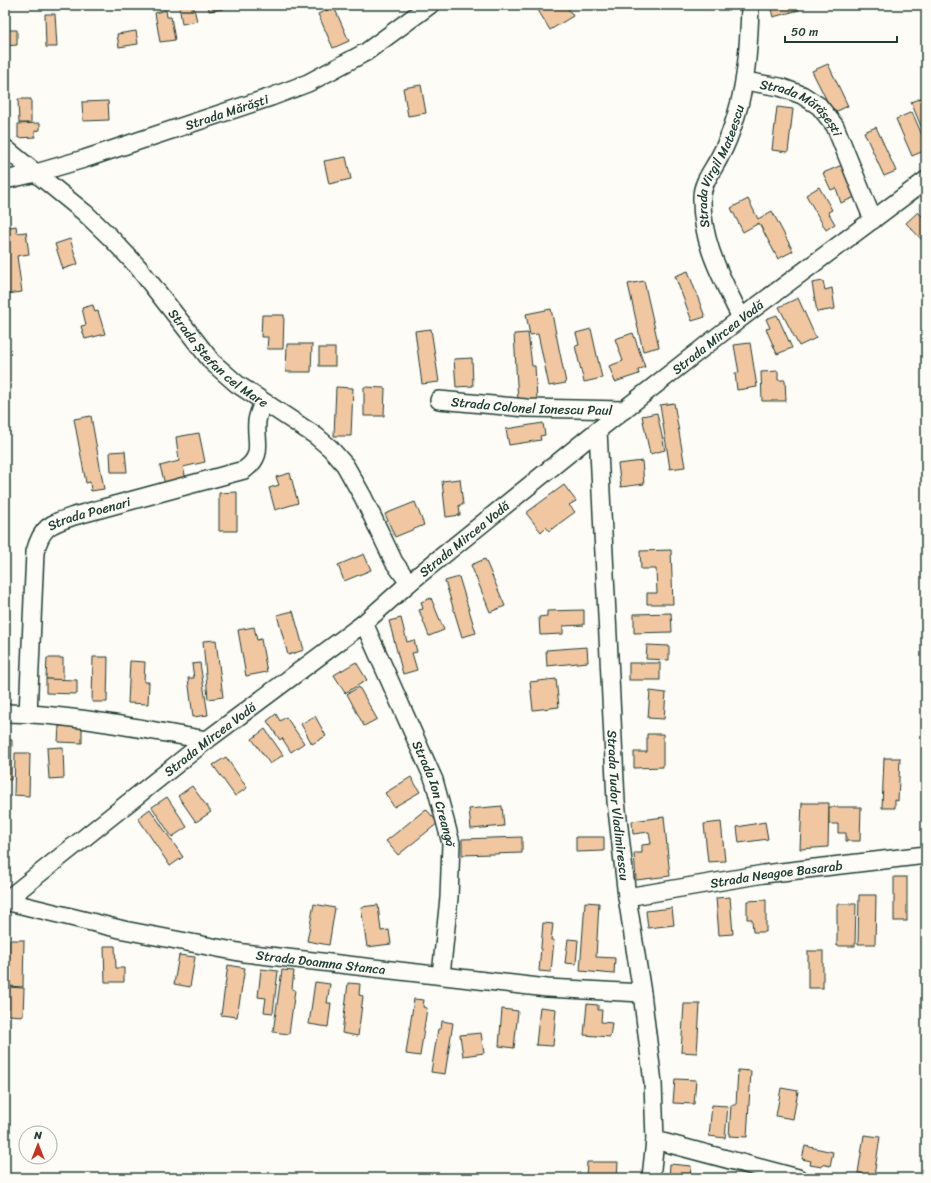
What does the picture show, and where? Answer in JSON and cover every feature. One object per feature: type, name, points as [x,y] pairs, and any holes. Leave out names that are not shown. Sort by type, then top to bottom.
[{"type":"street","name":"Strada Mărăști","points":[[5,180],[84,159],[264,100],[308,83],[366,52],[430,5]]},
{"type":"street","name":"Strada Mărășești","points":[[750,5],[745,81],[780,87],[802,95],[818,106],[834,126],[872,220]]},
{"type":"street","name":"Strada Virgil Mateescu","points":[[741,318],[712,258],[704,225],[702,196],[706,181],[721,155],[736,116],[745,81]]},
{"type":"street","name":"Strada Ștefan cel Mare","points":[[5,148],[85,213],[111,238],[138,267],[212,362],[237,384],[316,436],[330,448],[345,465],[363,497],[394,562],[409,583]]},
{"type":"street","name":"Strada Mircea Vodă","points":[[5,901],[207,740],[364,623],[409,583],[598,430],[741,318],[926,180]]},
{"type":"street","name":"Strada Colonel Ionescu Paul","points":[[439,400],[526,408],[624,410]]},
{"type":"street","name":"Strada Poenari","points":[[28,714],[35,552],[38,540],[45,528],[58,521],[74,516],[244,470],[253,464],[257,455],[257,420],[263,402]]},
{"type":"street","name":"Strada Tudor Vladimirescu","points":[[598,430],[616,801],[627,897],[642,993],[653,1083],[655,1140],[651,1178]]},
{"type":"street","name":"Strada Ion Creangă","points":[[364,623],[434,780],[451,842],[449,898],[441,975]]},
{"type":"street","points":[[5,713],[81,719],[207,740]]},
{"type":"street","name":"Strada Neagoe Basarab","points":[[627,897],[764,874],[926,855]]},
{"type":"street","name":"Strada Doamna Stanca","points":[[5,901],[124,930],[244,953],[547,988],[642,993]]},
{"type":"street","points":[[655,1140],[798,1178]]},
{"type":"building","points":[[179,5],[193,5],[197,21],[182,24]]},
{"type":"building","points":[[208,5],[223,5],[224,9],[209,11]]},
{"type":"building","points":[[535,5],[566,5],[573,16],[550,30]]},
{"type":"building","points":[[770,5],[798,5],[799,10],[773,17]]},
{"type":"building","points":[[334,7],[349,41],[333,48],[318,14]]},
{"type":"building","points":[[166,10],[167,17],[171,17],[175,40],[160,42],[155,13]]},
{"type":"building","points":[[45,14],[55,14],[57,47],[46,47]]},
{"type":"building","points":[[5,30],[17,30],[17,45],[5,46]]},
{"type":"building","points":[[136,31],[138,44],[119,47],[117,34]]},
{"type":"building","points":[[828,64],[848,106],[833,113],[812,71]]},
{"type":"building","points":[[421,85],[426,113],[408,116],[403,88]]},
{"type":"building","points":[[926,96],[926,138],[911,102]]},
{"type":"building","points":[[18,99],[31,99],[31,123],[19,123]]},
{"type":"building","points":[[108,101],[109,120],[83,121],[82,102]]},
{"type":"building","points":[[777,107],[793,109],[788,152],[772,150]]},
{"type":"building","points":[[912,112],[926,144],[926,150],[912,156],[896,119]]},
{"type":"building","points":[[40,123],[40,130],[35,131],[35,137],[18,138],[18,124]]},
{"type":"building","points":[[876,127],[896,171],[884,176],[864,132]]},
{"type":"building","points":[[346,157],[351,179],[329,184],[324,161]]},
{"type":"building","points":[[842,165],[855,197],[841,203],[836,188],[831,190],[823,173]]},
{"type":"building","points":[[819,187],[832,210],[828,212],[835,224],[826,230],[806,195]]},
{"type":"building","points":[[748,199],[758,219],[772,211],[793,251],[778,259],[759,223],[743,232],[731,208]]},
{"type":"building","points":[[918,212],[926,220],[926,244],[906,223]]},
{"type":"building","points":[[16,226],[17,233],[26,232],[29,254],[17,256],[22,292],[7,294],[5,279],[5,228]]},
{"type":"building","points":[[70,239],[78,264],[63,269],[55,244]]},
{"type":"building","points":[[688,271],[705,317],[692,321],[675,276]]},
{"type":"building","points":[[644,281],[659,347],[643,351],[628,284]]},
{"type":"building","points":[[823,281],[825,290],[832,288],[835,309],[817,312],[812,283]]},
{"type":"building","points":[[798,298],[816,338],[799,346],[779,307]]},
{"type":"building","points":[[93,305],[95,312],[98,311],[105,334],[85,339],[81,326],[86,325],[82,308]]},
{"type":"building","points":[[551,309],[566,383],[549,386],[538,334],[530,335],[526,314]]},
{"type":"building","points":[[262,315],[284,315],[283,349],[267,349],[268,337],[261,337]]},
{"type":"building","points":[[777,315],[792,348],[777,354],[766,329],[770,328],[766,319]]},
{"type":"building","points":[[431,329],[439,382],[422,384],[415,331]]},
{"type":"building","points":[[591,329],[602,378],[584,382],[575,346],[579,345],[576,333]]},
{"type":"building","points":[[528,333],[532,366],[535,366],[537,400],[518,401],[514,334]]},
{"type":"building","points":[[633,333],[645,367],[638,370],[639,374],[615,382],[609,366],[623,361],[615,339]]},
{"type":"building","points":[[750,343],[757,387],[737,390],[735,373],[739,373],[734,345]]},
{"type":"building","points":[[287,344],[312,344],[311,372],[286,372]]},
{"type":"building","points":[[319,348],[335,348],[335,366],[319,366]]},
{"type":"building","points":[[472,358],[473,386],[456,387],[454,359]]},
{"type":"building","points":[[778,371],[778,380],[785,380],[786,401],[762,401],[761,372]]},
{"type":"building","points":[[336,387],[353,388],[351,436],[334,436]]},
{"type":"building","points":[[364,387],[385,388],[384,416],[364,416]]},
{"type":"building","points":[[674,403],[685,467],[670,469],[660,405]]},
{"type":"building","points":[[657,413],[665,450],[650,454],[642,416]]},
{"type":"building","points":[[91,416],[104,489],[91,491],[90,482],[86,483],[74,419]]},
{"type":"building","points":[[543,423],[545,435],[540,436],[541,440],[509,445],[506,429]]},
{"type":"building","points":[[199,433],[205,462],[183,467],[186,479],[165,484],[160,466],[179,461],[176,437]]},
{"type":"building","points":[[125,451],[127,472],[111,472],[110,452]]},
{"type":"building","points":[[642,461],[644,484],[621,487],[618,464]]},
{"type":"building","points":[[290,473],[298,503],[275,510],[269,488],[279,485],[276,477]]},
{"type":"building","points":[[460,479],[463,505],[459,505],[460,515],[446,517],[442,481]]},
{"type":"building","points":[[564,485],[576,501],[569,505],[575,512],[549,531],[546,527],[541,532],[526,513]]},
{"type":"building","points":[[237,492],[237,531],[219,531],[219,493]]},
{"type":"building","points":[[415,502],[424,525],[395,537],[385,514]]},
{"type":"building","points":[[671,550],[673,604],[647,604],[647,593],[657,593],[656,569],[641,569],[640,551]]},
{"type":"building","points":[[364,554],[371,570],[344,581],[338,565]]},
{"type":"building","points":[[485,559],[505,606],[490,612],[471,565]]},
{"type":"building","points":[[459,577],[476,633],[462,637],[445,581]]},
{"type":"building","points":[[431,598],[444,630],[429,636],[419,610],[423,609],[421,602]]},
{"type":"building","points":[[584,610],[584,625],[563,626],[563,634],[540,635],[539,617],[547,616],[547,611]]},
{"type":"building","points":[[293,611],[304,650],[288,655],[277,615]]},
{"type":"building","points":[[671,613],[672,632],[634,633],[634,614]]},
{"type":"building","points":[[401,618],[407,642],[414,640],[417,652],[412,653],[417,670],[403,674],[389,621]]},
{"type":"building","points":[[254,627],[257,640],[261,639],[267,672],[246,676],[238,630]]},
{"type":"building","points":[[216,640],[223,697],[208,699],[203,641]]},
{"type":"building","points":[[647,645],[669,646],[669,660],[646,659]]},
{"type":"building","points":[[587,647],[588,662],[547,666],[546,650]]},
{"type":"building","points":[[93,657],[108,657],[107,702],[92,702]]},
{"type":"building","points":[[5,658],[9,658],[8,695],[5,695]]},
{"type":"building","points":[[47,658],[63,658],[63,680],[46,679]]},
{"type":"building","points":[[130,661],[145,662],[144,682],[149,682],[148,704],[128,703]]},
{"type":"building","points":[[356,662],[367,680],[345,693],[334,675]]},
{"type":"building","points":[[200,663],[208,715],[193,717],[188,678],[194,678],[192,664]]},
{"type":"building","points":[[629,663],[660,663],[660,680],[629,680]]},
{"type":"building","points":[[46,679],[77,680],[77,694],[46,693]]},
{"type":"building","points":[[556,679],[559,707],[533,710],[530,682]]},
{"type":"building","points":[[359,687],[377,719],[364,726],[347,694]]},
{"type":"building","points":[[650,691],[666,693],[664,719],[648,718]]},
{"type":"building","points":[[276,714],[280,721],[286,717],[304,743],[291,752],[282,738],[280,740],[267,721]]},
{"type":"building","points":[[315,716],[326,736],[312,744],[301,724]]},
{"type":"building","points":[[59,726],[82,727],[82,743],[58,742]]},
{"type":"building","points":[[265,729],[283,755],[270,764],[252,739]]},
{"type":"building","points":[[647,734],[663,734],[663,767],[634,768],[634,752],[647,752]]},
{"type":"building","points":[[5,740],[12,740],[11,780],[5,779]]},
{"type":"building","points":[[63,747],[64,778],[49,779],[47,748]]},
{"type":"building","points":[[15,753],[30,753],[29,796],[14,795]]},
{"type":"building","points":[[226,757],[247,788],[235,796],[213,765]]},
{"type":"building","points":[[884,758],[900,758],[898,801],[895,800],[895,808],[882,808]]},
{"type":"building","points":[[411,777],[420,792],[394,807],[385,793]]},
{"type":"building","points":[[192,786],[211,812],[196,822],[178,796]]},
{"type":"building","points":[[167,797],[187,827],[172,837],[152,807]]},
{"type":"building","points":[[802,803],[829,803],[828,847],[800,849]]},
{"type":"building","points":[[502,806],[504,826],[471,829],[469,809]]},
{"type":"building","points":[[829,807],[861,807],[860,841],[846,841],[846,833],[838,833],[838,824],[829,824]]},
{"type":"building","points":[[150,809],[183,857],[170,866],[138,818]]},
{"type":"building","points":[[426,809],[438,823],[398,855],[386,841]]},
{"type":"building","points":[[664,817],[670,876],[636,880],[634,853],[642,853],[642,845],[651,844],[649,832],[633,834],[632,821]]},
{"type":"building","points":[[721,822],[725,861],[708,862],[704,824]]},
{"type":"building","points":[[765,822],[768,839],[739,843],[737,827]]},
{"type":"building","points":[[522,837],[522,853],[462,855],[462,839]]},
{"type":"building","points":[[576,837],[604,837],[604,851],[576,852]]},
{"type":"building","points":[[894,877],[907,877],[907,921],[894,921]]},
{"type":"building","points":[[859,895],[876,895],[875,944],[858,944]]},
{"type":"building","points":[[730,897],[733,934],[719,935],[716,898]]},
{"type":"building","points":[[766,900],[766,932],[753,932],[752,919],[747,919],[747,901]]},
{"type":"building","points":[[585,902],[599,903],[596,957],[615,958],[614,974],[580,971]]},
{"type":"building","points":[[314,904],[335,908],[329,945],[307,941]]},
{"type":"building","points":[[837,904],[856,904],[855,946],[837,946]]},
{"type":"building","points":[[378,905],[381,931],[389,930],[391,944],[367,947],[361,907]]},
{"type":"building","points":[[672,908],[674,925],[648,928],[646,911]]},
{"type":"building","points":[[543,923],[553,924],[551,940],[554,940],[551,972],[539,971]]},
{"type":"building","points":[[5,938],[7,938],[6,986],[5,986]]},
{"type":"building","points":[[568,939],[578,940],[576,964],[565,963]]},
{"type":"building","points":[[9,940],[24,940],[23,987],[8,986]]},
{"type":"building","points":[[104,946],[115,946],[116,968],[124,968],[124,982],[105,982]]},
{"type":"building","points":[[808,951],[823,951],[823,988],[808,988]]},
{"type":"building","points":[[179,955],[195,957],[190,987],[174,984]]},
{"type":"building","points":[[228,965],[245,968],[237,1017],[221,1015]]},
{"type":"building","points":[[261,969],[278,971],[273,1013],[264,1012],[266,998],[258,997]]},
{"type":"building","points":[[282,970],[294,971],[292,989],[295,990],[289,1034],[273,1032]]},
{"type":"building","points":[[315,982],[330,984],[327,1003],[331,1003],[328,1027],[309,1024]]},
{"type":"building","points":[[348,983],[360,984],[359,995],[363,996],[358,1036],[342,1033]]},
{"type":"building","points":[[8,987],[24,988],[23,1016],[8,1015]]},
{"type":"building","points":[[414,999],[424,1000],[423,1007],[427,1008],[420,1056],[406,1054]]},
{"type":"building","points":[[587,1004],[598,1005],[598,1010],[602,1010],[601,1022],[612,1023],[610,1037],[584,1035]]},
{"type":"building","points":[[684,1004],[700,1004],[697,1053],[681,1052]]},
{"type":"building","points":[[540,1007],[556,1009],[553,1046],[536,1045]]},
{"type":"building","points":[[502,1009],[518,1011],[514,1048],[499,1046]]},
{"type":"building","points":[[442,1021],[453,1023],[445,1074],[431,1072],[438,1029],[441,1029]]},
{"type":"building","points":[[481,1033],[484,1053],[463,1056],[460,1035]]},
{"type":"building","points":[[738,1070],[751,1071],[747,1137],[729,1136],[731,1105],[736,1105]]},
{"type":"building","points":[[675,1079],[696,1080],[694,1104],[673,1103]]},
{"type":"building","points":[[781,1088],[798,1091],[793,1119],[776,1116]]},
{"type":"building","points":[[712,1105],[728,1106],[725,1138],[709,1136]]},
{"type":"building","points":[[864,1135],[880,1137],[874,1176],[858,1173]]},
{"type":"building","points":[[805,1146],[833,1152],[830,1166],[822,1164],[822,1167],[810,1165],[811,1161],[802,1159]]},
{"type":"building","points":[[587,1162],[618,1162],[617,1178],[586,1178]]},
{"type":"building","points":[[670,1164],[691,1166],[690,1178],[669,1178]]}]
